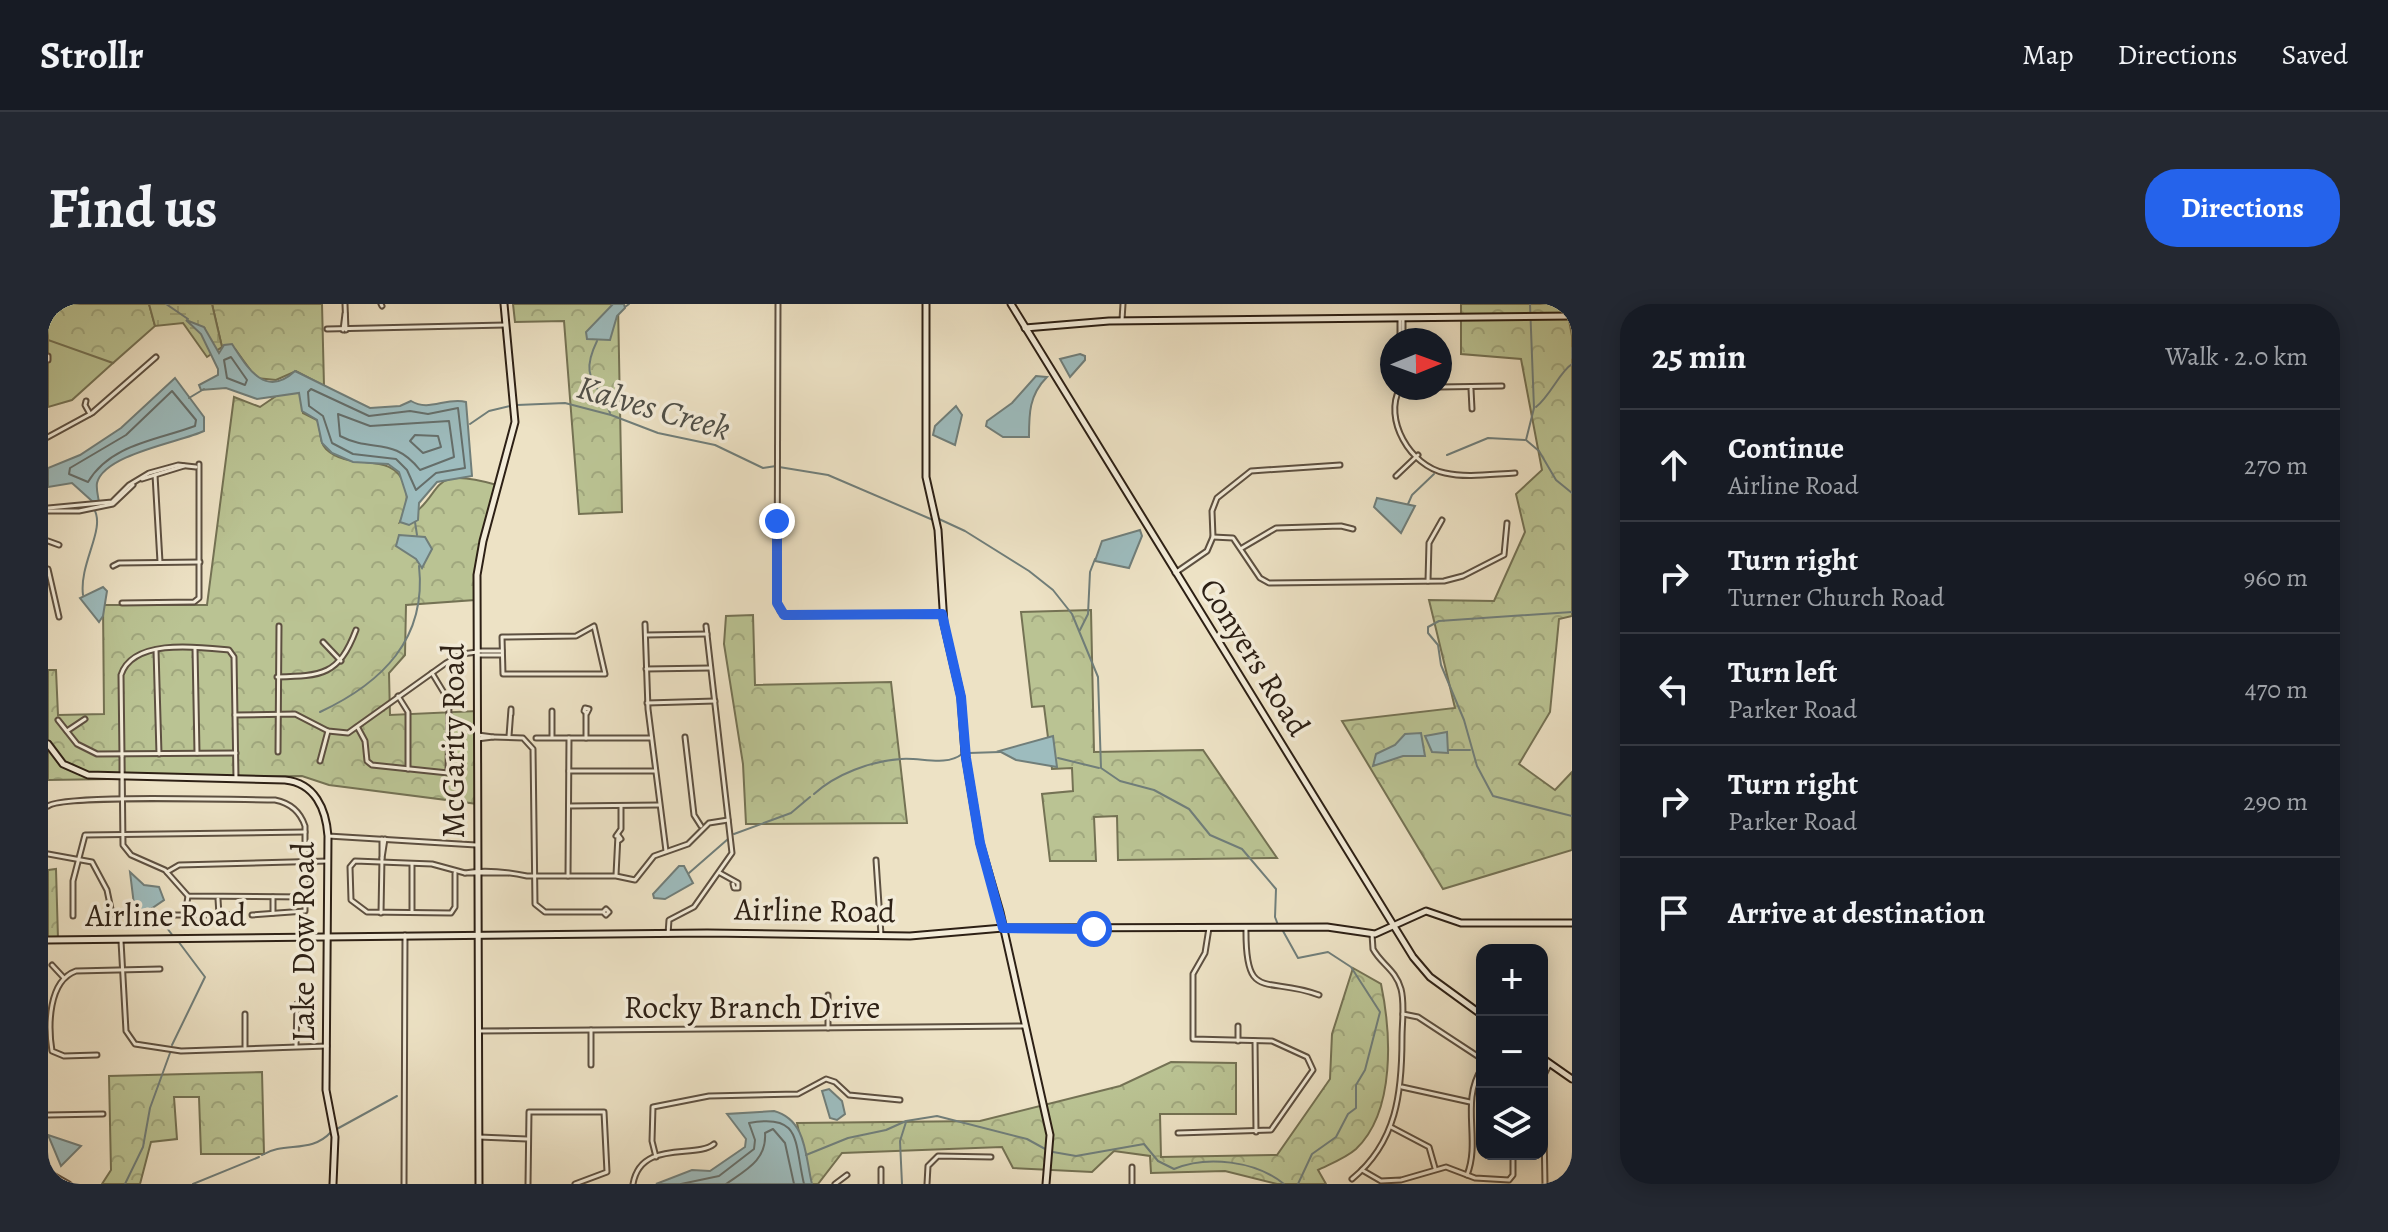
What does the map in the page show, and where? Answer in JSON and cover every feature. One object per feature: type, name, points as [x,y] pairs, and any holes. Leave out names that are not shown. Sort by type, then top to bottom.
[{"type":"street","points":[[345,304],[345,330]]},
{"type":"street","name":"McGarity Road","points":[[479,1184],[479,556],[515,422],[504,304]]},
{"type":"street","points":[[778,304],[780,611],[792,616],[942,614]]},
{"type":"street","points":[[926,304],[926,477],[938,530],[942,614],[961,697],[966,758],[980,843],[1003,928],[1050,1135],[1046,1184]]},
{"type":"street","name":"Conyers Road","points":[[1011,304],[1424,971],[1476,1010]]},
{"type":"street","points":[[1122,320],[1123,304]]},
{"type":"street","points":[[1025,328],[1122,320],[1401,320],[1572,316]]},
{"type":"street","points":[[1401,320],[1401,328]]},
{"type":"street","points":[[327,329],[505,325]]},
{"type":"street","points":[[48,437],[90,414],[156,357]]},
{"type":"street","points":[[1452,387],[1502,386]]},
{"type":"street","points":[[1471,387],[1472,409]]},
{"type":"street","points":[[1394,400],[1394,421],[1402,437],[1432,468],[1447,474],[1515,473]]},
{"type":"street","points":[[86,401],[90,414]]},
{"type":"street","points":[[1396,476],[1418,455]]},
{"type":"street","points":[[48,510],[112,502],[130,484],[155,472],[198,465],[199,598],[194,602],[122,603]]},
{"type":"street","points":[[1175,573],[1207,551],[1213,537],[1212,511],[1217,498],[1251,471],[1340,465]]},
{"type":"street","points":[[155,472],[160,562]]},
{"type":"street","points":[[1428,581],[1429,543],[1442,520]]},
{"type":"street","points":[[1213,537],[1233,538],[1260,578],[1269,583],[1428,581],[1463,576],[1500,559],[1506,552],[1507,523]]},
{"type":"street","points":[[1242,548],[1276,528],[1341,526],[1353,529]]},
{"type":"street","points":[[48,541],[59,545]]},
{"type":"street","points":[[113,566],[119,563],[200,562]]},
{"type":"street","points":[[48,569],[59,617]]},
{"type":"street","points":[[645,624],[647,703],[666,851]]},
{"type":"street","points":[[278,752],[279,626]]},
{"type":"street","points":[[594,626],[605,674],[503,674],[502,653],[502,637],[576,636],[594,626]]},
{"type":"street","points":[[668,934],[670,919],[694,907],[732,854],[706,626]]},
{"type":"street","points":[[277,677],[318,675],[341,661],[356,630]]},
{"type":"street","points":[[645,635],[707,634]]},
{"type":"street","points":[[323,642],[341,661]]},
{"type":"street","points":[[156,649],[159,754]]},
{"type":"street","points":[[236,779],[232,652],[156,649],[129,661],[121,675],[122,844],[129,854],[167,872],[188,896],[305,897]]},
{"type":"street","points":[[195,649],[197,753]]},
{"type":"street","points":[[235,715],[295,714],[328,731],[348,733],[462,654],[502,653]]},
{"type":"street","points":[[646,669],[711,668]]},
{"type":"street","points":[[358,728],[365,741],[368,763],[408,771],[448,773],[449,701],[432,673]]},
{"type":"street","points":[[398,696],[408,712],[408,771]]},
{"type":"street","points":[[647,703],[715,701]]},
{"type":"street","points":[[586,713],[586,738]]},
{"type":"street","points":[[509,736],[511,714]]},
{"type":"street","points":[[552,716],[552,737]]},
{"type":"street","points":[[67,731],[85,719]]},
{"type":"street","points":[[58,720],[89,752],[122,755],[236,753]]},
{"type":"street","points":[[320,761],[328,731]]},
{"type":"street","points":[[478,737],[509,736],[530,742],[536,738],[552,737],[651,738]]},
{"type":"street","points":[[685,737],[694,816],[702,827]]},
{"type":"street","points":[[568,876],[569,738]]},
{"type":"street","points":[[530,742],[534,753],[534,901],[540,910],[603,912]]},
{"type":"street","name":"Lake Dow Road","points":[[48,744],[71,769],[123,778],[285,780],[305,785],[323,808],[328,836],[326,1090],[335,1137],[333,1184]]},
{"type":"street","points":[[569,771],[655,771]]},
{"type":"street","points":[[48,806],[54,802],[122,799],[277,800],[297,811],[305,832],[304,914],[252,915]]},
{"type":"street","points":[[569,806],[659,805]]},
{"type":"street","points":[[616,876],[621,806]]},
{"type":"street","points":[[455,873],[453,912],[381,913],[362,911],[353,904],[350,867],[355,861],[436,865],[455,873],[637,879],[651,858],[688,844],[702,827],[729,820]]},
{"type":"street","points":[[73,916],[73,881],[85,835],[305,832]]},
{"type":"street","points":[[328,836],[478,845]]},
{"type":"street","points":[[381,913],[384,839]]},
{"type":"street","points":[[48,854],[78,857],[95,866],[107,890],[112,914]]},
{"type":"street","points":[[876,860],[881,935]]},
{"type":"street","points":[[167,872],[179,865],[328,861]]},
{"type":"street","points":[[412,864],[412,913]]},
{"type":"street","points":[[719,872],[733,884]]},
{"type":"street","points":[[185,915],[188,896]]},
{"type":"street","points":[[218,897],[219,915]]},
{"type":"street","points":[[273,897],[273,915]]},
{"type":"street","points":[[1352,1179],[1362,1170],[1391,1127],[1402,1087],[1400,987],[1390,966],[1373,949],[1372,934],[1426,911],[1461,923],[1572,923]]},
{"type":"street","points":[[170,915],[233,915]]},
{"type":"street","name":"Airline Road","points":[[48,940],[405,935],[941,935],[1003,928],[1327,927],[1372,934]]},
{"type":"street","points":[[1178,1133],[1256,1132],[1274,1128],[1313,1070],[1307,1057],[1272,1041],[1193,1039],[1193,974],[1205,953],[1209,928]]},
{"type":"street","points":[[1246,928],[1246,964],[1253,977],[1266,985],[1319,995]]},
{"type":"street","points":[[404,1184],[405,935]]},
{"type":"street","points":[[121,939],[126,1031],[135,1044],[181,1051],[327,1046]]},
{"type":"street","points":[[52,965],[64,978]]},
{"type":"street","points":[[97,1055],[64,1056],[52,1051],[52,1004],[64,978],[76,971],[160,969]]},
{"type":"street","points":[[828,995],[828,1028]]},
{"type":"street","points":[[296,1046],[297,1004]]},
{"type":"street","points":[[245,1014],[245,1047]]},
{"type":"street","points":[[1402,1014],[1418,1017],[1476,1055]]},
{"type":"street","name":"Rocky Branch Drive","points":[[478,1031],[1025,1026]]},
{"type":"street","points":[[1238,1026],[1238,1041]]},
{"type":"street","points":[[591,1030],[591,1065]]},
{"type":"street","points":[[1255,1041],[1256,1132]]},
{"type":"street","points":[[1545,1184],[1543,1077],[1550,1063],[1572,1079]]},
{"type":"street","points":[[1467,1175],[1471,1162],[1470,1102],[1476,1078]]},
{"type":"street","points":[[656,1157],[652,1141],[653,1107],[672,1102],[709,1096],[798,1094],[826,1079],[835,1082],[849,1095],[895,1097],[900,1100]]},
{"type":"street","points":[[1402,1087],[1470,1102]]},
{"type":"street","points":[[528,1184],[529,1112],[604,1112],[607,1172],[575,1184]]},
{"type":"street","points":[[48,1115],[103,1114]]},
{"type":"street","points":[[1391,1127],[1429,1147],[1435,1168]]},
{"type":"street","points":[[479,1137],[527,1139]]},
{"type":"street","points":[[633,1184],[637,1171],[656,1157],[683,1149],[706,1149],[714,1144]]},
{"type":"street","points":[[927,1184],[928,1166],[938,1156],[991,1157]]},
{"type":"street","points":[[1362,1170],[1375,1180],[1391,1181],[1446,1167],[1485,1180],[1509,1180],[1513,1175],[1513,1160]]},
{"type":"street","points":[[1132,1167],[1132,1184]]},
{"type":"street","points":[[881,1169],[881,1184]]},
{"type":"street","points":[[48,1172],[69,1184]]},
{"type":"street","points":[[835,1184],[847,1175]]},
{"type":"green space","points":[[48,304],[138,304],[109,361],[113,363],[72,400],[48,407]]},
{"type":"green space","points":[[56,304],[149,304],[155,326],[113,363],[48,340],[48,324]]},
{"type":"green space","points":[[149,304],[212,304],[222,347],[207,357],[183,323],[155,326]]},
{"type":"green space","points":[[212,304],[322,304],[324,386],[296,371],[276,380],[256,378],[235,349],[222,347]]},
{"type":"green space","points":[[513,304],[618,304],[622,512],[579,514],[564,321],[515,322]]},
{"type":"green space","points":[[1461,304],[1566,304],[1572,336],[1572,616],[1559,619],[1550,712],[1519,764],[1555,790],[1572,772],[1572,850],[1443,889],[1342,721],[1455,708],[1429,600],[1494,601],[1525,532],[1516,494],[1542,470],[1521,359],[1461,354]]},
{"type":"green space","points":[[282,392],[300,392],[303,413],[317,420],[326,449],[347,460],[381,464],[399,475],[407,495],[400,522],[425,503],[446,480],[473,479],[497,485],[481,546],[475,600],[406,605],[405,655],[389,673],[390,715],[477,711],[478,804],[329,785],[302,776],[48,780],[48,670],[56,670],[58,715],[104,714],[103,605],[207,605],[234,397],[260,407]]},
{"type":"green space","points":[[1091,610],[1094,752],[1203,750],[1277,858],[1118,860],[1117,816],[1094,817],[1096,861],[1050,861],[1042,794],[1073,791],[1072,768],[1052,769],[1044,706],[1032,707],[1021,612]]},
{"type":"green space","points":[[753,615],[755,685],[891,682],[907,823],[746,824],[743,764],[724,644],[726,616]]},
{"type":"green space","points":[[56,869],[58,939],[48,939],[48,870]]},
{"type":"green space","points":[[1353,968],[1381,984],[1387,1025],[1387,1070],[1378,1114],[1369,1133],[1352,1152],[1318,1170],[1326,1184],[1277,1184],[1225,1171],[1151,1173],[1150,1156],[1114,1151],[1092,1172],[1013,1168],[1002,1147],[842,1153],[818,1184],[810,1184],[797,1123],[980,1121],[1120,1086],[1171,1062],[1236,1063],[1236,1114],[1160,1114],[1161,1157],[1277,1155],[1330,1079],[1332,1034]]},
{"type":"green space","points":[[262,1072],[264,1154],[201,1154],[199,1097],[174,1097],[177,1139],[151,1142],[140,1184],[102,1184],[111,1170],[109,1076]]},
{"type":"water","points":[[613,304],[624,304],[625,308],[617,316],[610,340],[587,339],[586,332]]},
{"type":"water","points":[[186,320],[204,327],[219,353],[224,345],[232,344],[251,370],[266,381],[284,379],[295,371],[370,408],[400,406],[411,401],[424,405],[466,402],[472,476],[437,482],[419,503],[418,520],[409,525],[400,522],[407,497],[399,472],[388,464],[353,462],[332,453],[322,443],[317,420],[302,411],[299,393],[257,399],[226,388],[201,390],[199,385],[218,375],[218,369],[201,334]]},
{"type":"water","points":[[1080,354],[1085,356],[1085,360],[1070,377],[1060,359]]},
{"type":"water","points":[[1036,376],[1047,377],[1033,398],[1029,437],[1003,437],[986,426],[987,421],[1012,403]]},
{"type":"water","points":[[175,378],[204,417],[204,431],[144,450],[113,464],[97,483],[99,502],[92,501],[72,483],[48,487],[48,468],[80,455],[121,428]]},
{"type":"water","points":[[956,406],[962,415],[955,445],[933,435],[935,426]]},
{"type":"water","points":[[1377,498],[1415,506],[1401,533],[1374,507]]},
{"type":"water","points":[[1140,530],[1142,536],[1129,568],[1095,561],[1102,541]]},
{"type":"water","points":[[399,535],[425,537],[432,549],[422,568],[416,559],[396,546]]},
{"type":"water","points":[[103,587],[107,591],[99,622],[80,598]]},
{"type":"water","points":[[1447,732],[1448,753],[1432,752],[1425,736]]},
{"type":"water","points":[[1421,733],[1425,756],[1403,756],[1373,766],[1376,754],[1395,745],[1405,734]]},
{"type":"water","points":[[1053,736],[1057,767],[1016,760],[999,751]]},
{"type":"water","points":[[679,866],[684,866],[693,883],[665,899],[654,898],[653,894]]},
{"type":"water","points":[[130,872],[144,885],[159,887],[164,900],[145,913],[135,913]]},
{"type":"water","points":[[829,1089],[842,1101],[845,1114],[837,1120],[830,1118],[822,1091]]},
{"type":"water","points":[[774,1111],[793,1122],[799,1131],[812,1184],[656,1184],[692,1170],[710,1171],[745,1147],[746,1139],[727,1114]]},
{"type":"water","points":[[48,1135],[81,1146],[61,1166]]},
{"type":"waterway","name":"Kalves Creek","points":[[166,304],[188,319]]},
{"type":"waterway","points":[[625,307],[629,304]]},
{"type":"waterway","points":[[1530,304],[1534,408],[1526,440],[1539,451],[1556,480],[1572,493]]},
{"type":"waterway","points":[[597,341],[589,364],[590,373],[610,413]]},
{"type":"waterway","points":[[1572,348],[1572,358]]},
{"type":"waterway","points":[[1536,407],[1572,364]]},
{"type":"waterway","points":[[189,398],[204,389]]},
{"type":"waterway","name":"Kalves Creek","points":[[517,405],[565,403],[611,415],[658,433],[715,445],[763,468],[776,466]]},
{"type":"waterway","name":"Kalves Creek","points":[[470,424],[489,411],[510,406]]},
{"type":"waterway","points":[[1447,455],[1488,438],[1525,440]]},
{"type":"waterway","name":"Kalves Creek","points":[[779,467],[828,475],[933,520]]},
{"type":"waterway","points":[[1408,504],[1412,495],[1434,474]]},
{"type":"waterway","points":[[83,595],[85,571],[97,526],[94,509]]},
{"type":"waterway","name":"Kalves Creek","points":[[939,519],[965,531],[1029,571],[1053,590],[1072,614],[1098,677],[1101,768],[1120,781],[1154,790],[1189,809],[1210,835],[1242,849],[1276,889],[1275,917],[1278,925]]},
{"type":"waterway","points":[[415,522],[417,535]]},
{"type":"waterway","points":[[1080,630],[1088,614],[1090,572],[1095,559]]},
{"type":"waterway","points":[[320,712],[363,687],[396,656],[416,616],[420,592],[419,566]]},
{"type":"waterway","points":[[1572,612],[1439,621],[1428,627],[1428,633],[1438,645],[1441,665],[1464,720],[1477,766],[1493,796],[1572,816]]},
{"type":"waterway","points":[[1448,750],[1470,750]]},
{"type":"waterway","points":[[969,753],[1000,752]]},
{"type":"waterway","points":[[814,794],[843,775],[878,762],[908,759],[941,761],[962,754]]},
{"type":"waterway","points":[[1058,758],[1099,768]]},
{"type":"waterway","points":[[734,834],[791,813],[810,797]]},
{"type":"waterway","points":[[689,873],[728,839]]},
{"type":"waterway","points":[[152,908],[173,936]]},
{"type":"waterway","name":"Kalves Creek","points":[[1283,931],[1298,958],[1328,952],[1351,967],[1380,1012],[1365,1070],[1356,1085],[1356,1108],[1348,1114],[1336,1137],[1312,1154],[1298,1184]]},
{"type":"waterway","points":[[172,1045],[205,977],[178,941]]},
{"type":"waterway","points":[[125,1184],[143,1147],[150,1108],[170,1053]]},
{"type":"waterway","points":[[335,1130],[397,1096]]},
{"type":"waterway","points":[[806,1155],[848,1138],[886,1130],[906,1121],[937,1116],[1027,1139],[1047,1150]]},
{"type":"waterway","points":[[902,1184],[900,1141],[906,1122]]},
{"type":"waterway","points":[[262,1155],[315,1143],[331,1132]]},
{"type":"waterway","points":[[1053,1152],[1076,1156],[1144,1144],[1158,1161],[1174,1169],[1201,1162],[1246,1165],[1284,1184]]},
{"type":"waterway","points":[[193,1184],[259,1157]]},
{"type":"route","points":[[777,521],[777,603],[784,615],[942,614],[961,697],[966,758],[984,865],[1003,928],[1094,929]]}]
